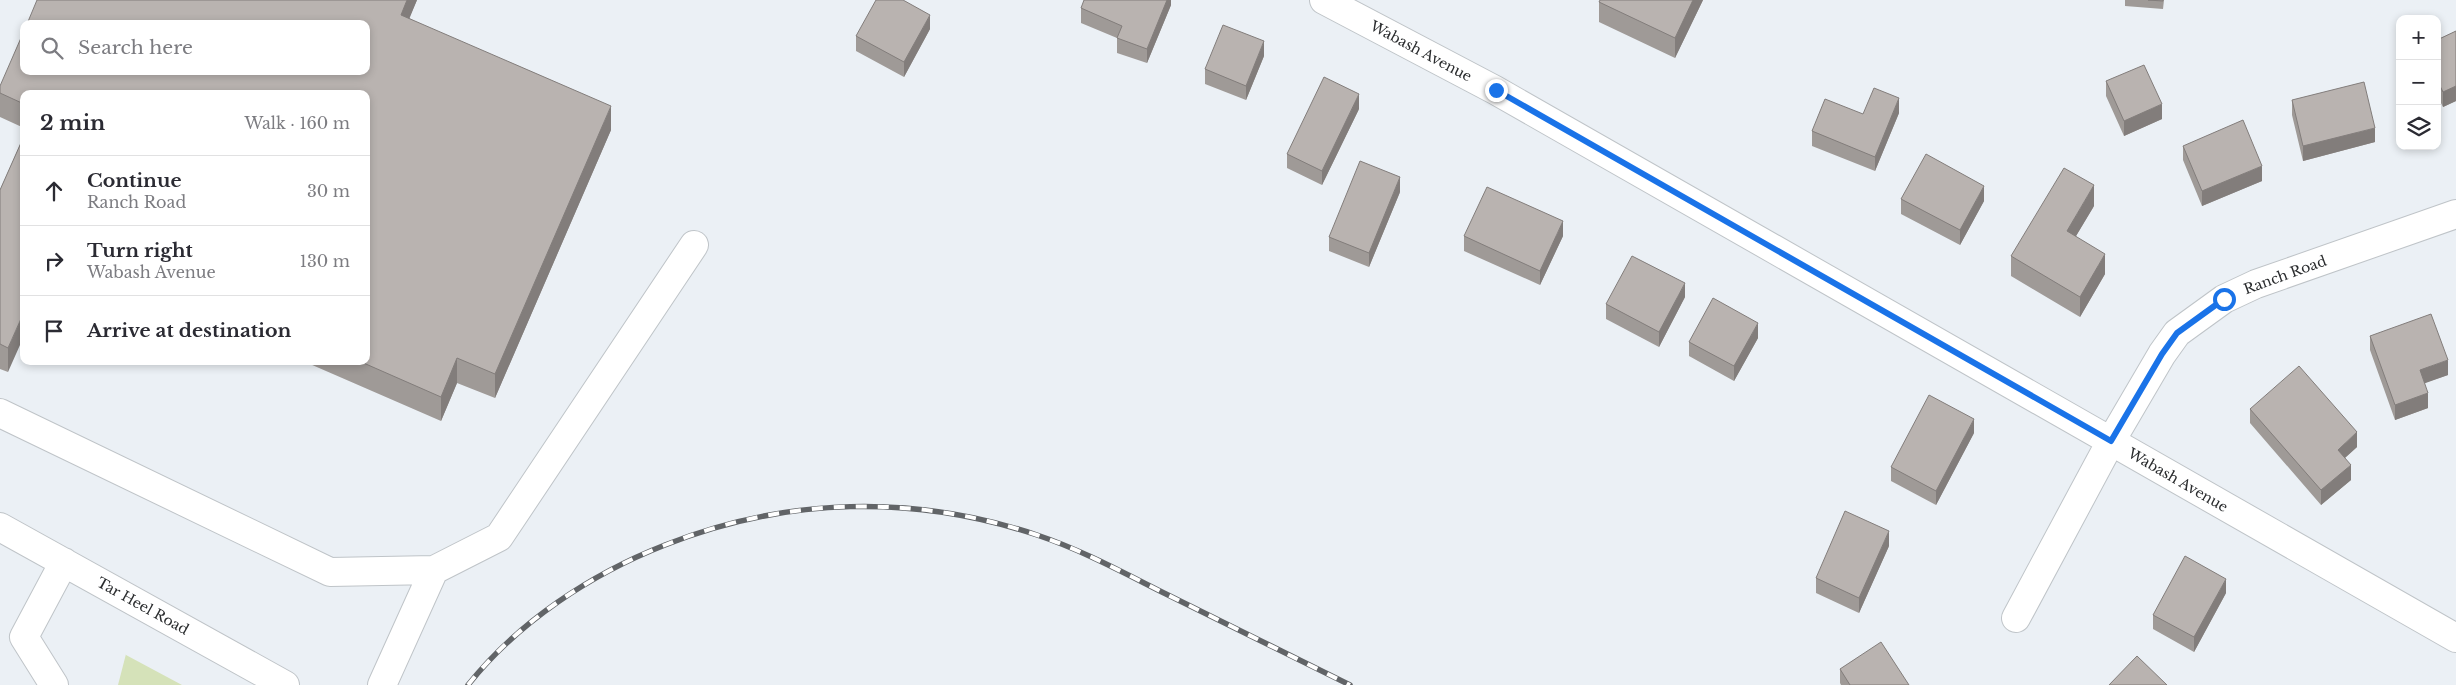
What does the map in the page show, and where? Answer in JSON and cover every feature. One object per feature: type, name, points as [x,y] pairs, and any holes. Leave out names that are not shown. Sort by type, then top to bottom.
[{"type":"street","name":"Wabash Avenue","points":[[1324,0],[1496,90],[2456,638]]},
{"type":"street","name":"Ranch Road","points":[[2016,618],[2111,441],[2162,354],[2177,333],[2224,299],[2256,284],[2456,214]]},
{"type":"street","points":[[0,413],[330,572],[434,570],[499,537],[694,246]]},
{"type":"street","name":"Tar Heel Road","points":[[0,527],[286,685]]},
{"type":"street","points":[[54,685],[24,637],[64,562]]},
{"type":"street","points":[[382,685],[434,570]]},
{"type":"green space","points":[[126,655],[182,685],[118,685]]},
{"type":"building","points":[[37,0],[407,0],[401,15],[611,106],[495,374],[457,358],[441,397],[368,365],[370,365],[370,90],[20,90],[20,102],[0,93],[0,86],[20,40],[20,75],[370,75],[370,20],[29,20]]},
{"type":"building","points":[[876,0],[903,0],[930,15],[904,62],[856,36]]},
{"type":"building","points":[[1084,0],[1167,0],[1147,49],[1117,38],[1122,26],[1081,8]]},
{"type":"building","points":[[1600,0],[1693,0],[1675,38],[1599,2]]},
{"type":"building","points":[[1223,25],[1264,41],[1246,86],[1205,69]]},
{"type":"building","points":[[2456,31],[2456,86],[2443,92],[2441,88],[2441,38]]},
{"type":"building","points":[[2144,65],[2162,104],[2124,121],[2106,81]]},
{"type":"building","points":[[1324,77],[1359,94],[1322,171],[1287,154]]},
{"type":"building","points":[[2364,82],[2375,128],[2303,146],[2292,100]]},
{"type":"building","points":[[1874,88],[1899,98],[1875,157],[1812,131],[1825,99],[1863,114]]},
{"type":"building","points":[[2243,120],[2262,166],[2202,191],[2183,146]]},
{"type":"building","points":[[20,145],[20,321],[8,348],[0,344],[0,190]]},
{"type":"building","points":[[1926,154],[1984,186],[1960,230],[1901,199]]},
{"type":"building","points":[[1360,161],[1400,177],[1369,253],[1329,237]]},
{"type":"building","points":[[2064,168],[2094,185],[2067,231],[2105,254],[2080,297],[2011,256]]},
{"type":"building","points":[[1487,187],[1563,221],[1540,271],[1464,236]]},
{"type":"building","points":[[1632,256],[1685,283],[1659,332],[1606,304]]},
{"type":"building","points":[[1713,298],[1758,323],[1734,366],[1689,342]]},
{"type":"building","points":[[2431,314],[2448,360],[2420,370],[2428,393],[2395,405],[2370,336]]},
{"type":"building","points":[[2299,366],[2357,432],[2338,450],[2351,465],[2321,490],[2250,409]]},
{"type":"building","points":[[1929,395],[1974,419],[1936,491],[1891,467]]},
{"type":"building","points":[[1845,511],[1889,531],[1859,598],[1816,578]]},
{"type":"building","points":[[2185,556],[2226,579],[2194,637],[2153,615]]},
{"type":"building","points":[[1881,642],[1909,685],[1850,685],[1840,669]]},
{"type":"building","points":[[2137,656],[2167,685],[2109,685]]},
{"type":"railway","points":[[468,685],[509,641],[558,602],[583,585],[637,557],[711,529],[757,517],[803,510],[850,507],[897,507],[944,513],[991,522],[1037,535],[1103,562],[1350,685]]},
{"type":"route","points":[[1496,90],[2111,441],[2162,354],[2177,333],[2224,299]]}]
